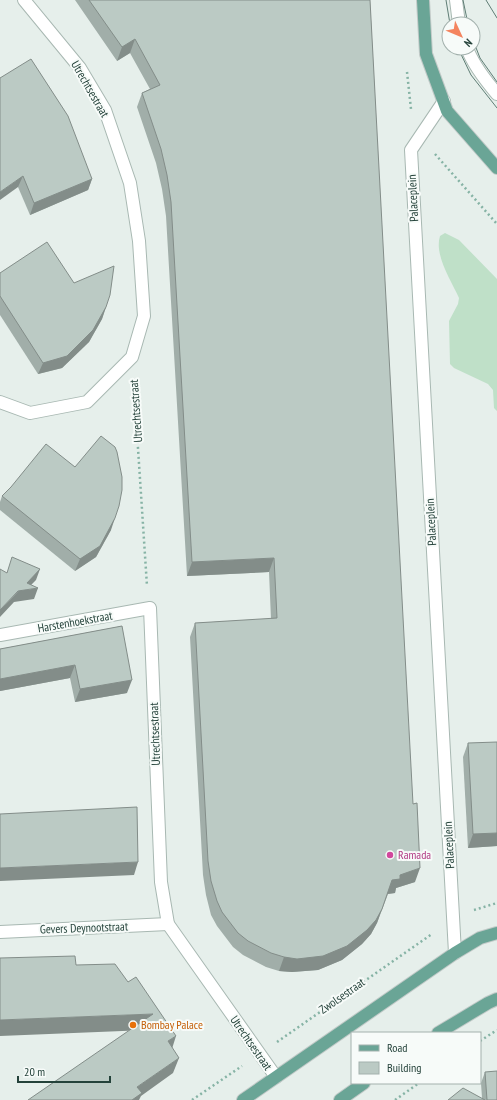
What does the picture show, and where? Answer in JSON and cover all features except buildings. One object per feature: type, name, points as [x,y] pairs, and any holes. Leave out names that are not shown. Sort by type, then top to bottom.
[{"type":"main road","points":[[423,0],[426,54],[447,110],[497,168]]},
{"type":"main road","points":[[243,1100],[455,953],[480,938],[497,933]]},
{"type":"main road","points":[[440,1032],[488,1002],[497,999]]},
{"type":"main road","points":[[340,1100],[363,1084]]},
{"type":"street","name":"Utrechtsestraat","points":[[0,402],[30,413],[87,402],[132,357],[144,316],[140,241],[130,183],[105,110],[80,68],[24,0]]},
{"type":"street","points":[[456,0],[458,16]]},
{"type":"street","points":[[470,56],[497,94]]},
{"type":"street","name":"Palaceplein","points":[[444,101],[410,150],[455,953]]},
{"type":"street","name":"Utrechtsestraat","points":[[150,608],[161,882],[168,924],[276,1077]]},
{"type":"street","name":"Harstenhoekstraat","points":[[0,635],[150,608]]},
{"type":"street","name":"Gevers Deynootstraat","points":[[0,932],[168,924]]},
{"type":"path","name":"Utrechtsestraat","points":[[132,357],[148,599],[150,608]]},
{"type":"path","name":"Zwolsestraat","points":[[192,1100],[453,920],[480,907],[497,903]]},
{"type":"path","points":[[481,1040],[497,1030]]},
{"type":"path","points":[[395,1100],[418,1084]]},
{"type":"green space","points":[[445,233],[459,240],[497,279],[497,411],[494,408],[493,390],[488,384],[454,368],[450,364],[449,321],[458,304],[459,298],[444,267],[439,251],[440,236]]},
{"type":"tram line","points":[[446,0],[449,16]]},
{"type":"tram line","points":[[463,0],[466,16]]},
{"type":"tram line","points":[[486,0],[497,18]]},
{"type":"tram line","points":[[462,56],[471,75],[497,108]]},
{"type":"tram line","points":[[479,56],[497,82]]},
{"type":"place","name":"Ramada","points":[[390,855]]},
{"type":"place","name":"Bombay Palace","points":[[133,1025]]}]
